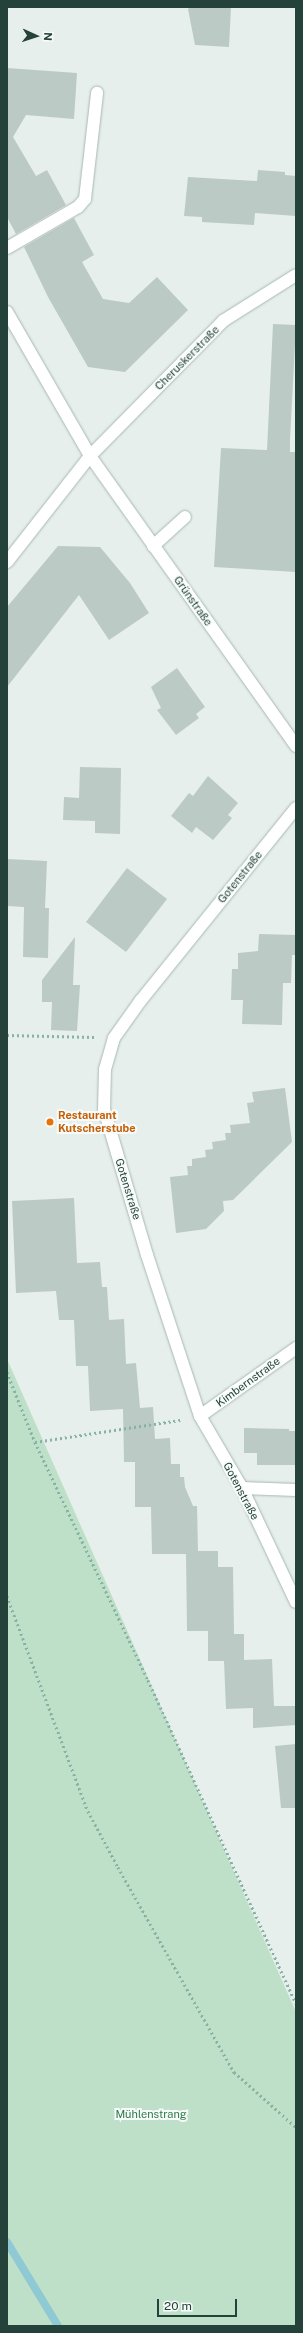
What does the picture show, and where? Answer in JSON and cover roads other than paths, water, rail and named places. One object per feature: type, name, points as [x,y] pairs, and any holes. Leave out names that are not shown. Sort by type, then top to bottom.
[{"type":"street","points":[[7,248],[78,207],[85,199],[97,93]]},
{"type":"street","name":"Cheruskerstraße","points":[[90,456],[223,322],[296,275]]},
{"type":"street","name":"Grünstraße","points":[[7,312],[90,456],[296,746]]},
{"type":"street","points":[[7,562],[90,456]]},
{"type":"street","points":[[153,546],[185,517]]},
{"type":"street","name":"Gotenstraße","points":[[296,808],[141,1000],[114,1038],[105,1069],[104,1109],[147,1255],[200,1416],[242,1488],[296,1602]]},
{"type":"street","name":"Kimbernstraße","points":[[200,1416],[296,1348]]},
{"type":"street","points":[[242,1488],[296,1490]]},
{"type":"waterway","name":"Mühlenstrang","points":[[7,2242],[58,2326]]},
{"type":"place","name":"Restaurant Kutscherstube","points":[[50,1122]]}]
